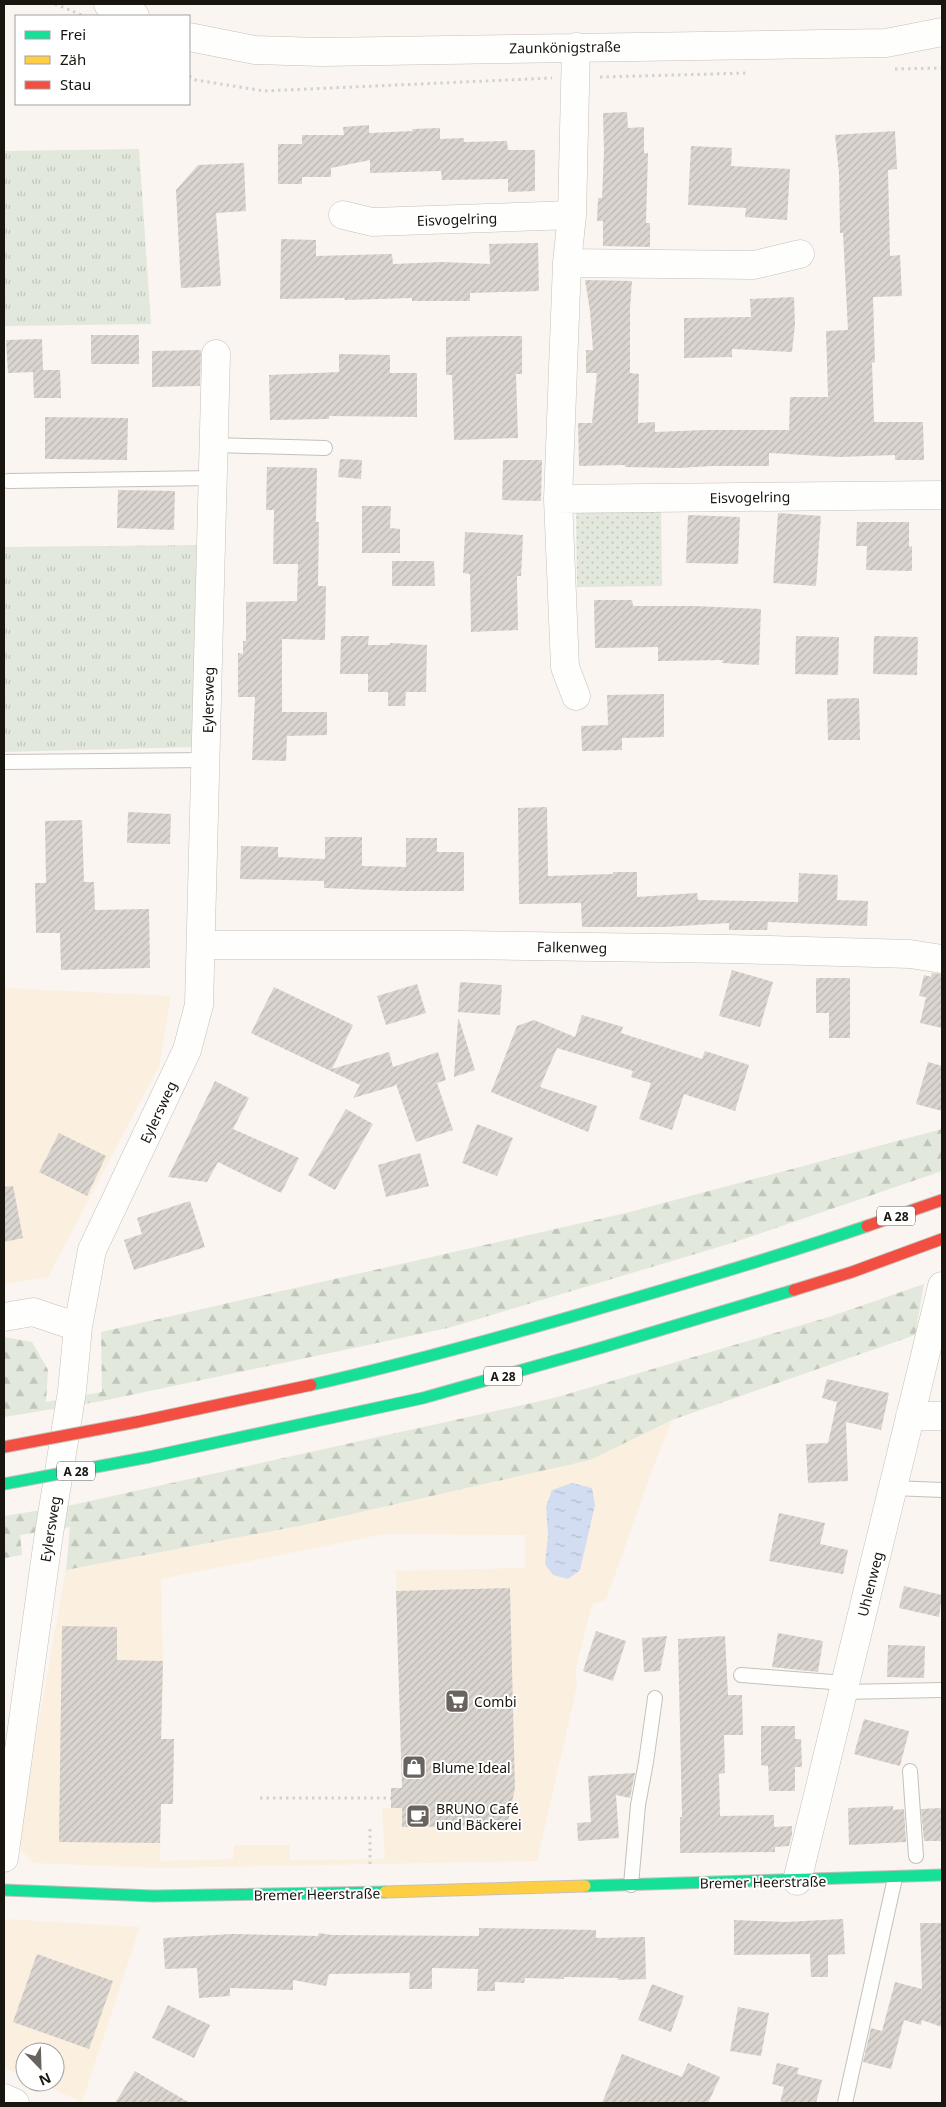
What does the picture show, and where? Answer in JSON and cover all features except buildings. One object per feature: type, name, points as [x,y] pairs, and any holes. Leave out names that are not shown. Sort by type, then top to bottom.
[{"type":"main road","name":"A 28","points":[[4,1447],[211,1408],[306,1387],[491,1341],[849,1233],[942,1200]]},
{"type":"main road","name":"A 28","points":[[4,1484],[148,1457],[423,1398],[600,1348],[852,1272],[942,1239]]},
{"type":"main road","name":"Bremer Heerstraße","points":[[4,1890],[153,1896],[257,1895],[797,1881],[942,1875]]},
{"type":"street","points":[[108,4],[133,15]]},
{"type":"street","name":"Zaunkönigstraße","points":[[190,37],[264,51],[320,52],[886,43],[942,32]]},
{"type":"street","points":[[576,47],[572,215],[567,263],[558,499],[565,667],[576,696]]},
{"type":"street","name":"Eisvogelring","points":[[343,216],[372,222],[572,215]]},
{"type":"street","points":[[567,263],[754,265],[800,254]]},
{"type":"street","name":"Eylersweg","points":[[4,1858],[48,1540],[72,1391],[78,1327],[92,1250],[188,1050],[199,1005],[216,354]]},
{"type":"street","name":"Eisvogelring","points":[[558,499],[942,495]]},
{"type":"street","name":"Falkenweg","points":[[201,945],[463,945],[730,949],[910,954],[942,959]]},
{"type":"street","name":"Uhlenweg","points":[[797,1881],[942,1286]]},
{"type":"street","points":[[4,1317],[33,1312],[78,1327]]},
{"type":"street","points":[[910,1416],[942,1416]]},
{"type":"street","points":[[4,2098],[15,2103]]},
{"type":"lane","points":[[214,445],[325,448]]},
{"type":"lane","points":[[8,481],[213,478]]},
{"type":"lane","points":[[4,762],[206,760]]},
{"type":"lane","points":[[893,1488],[942,1490]]},
{"type":"lane","points":[[741,1675],[844,1688],[942,1690]]},
{"type":"lane","points":[[631,1885],[638,1805],[650,1735],[654,1698]]},
{"type":"lane","points":[[910,1771],[916,1856]]},
{"type":"lane","points":[[845,2103],[895,1878]]},
{"type":"path","points":[[55,4],[82,15]]},
{"type":"path","points":[[260,1798],[391,1798]]},
{"type":"path","points":[[370,1829],[370,1874]]},
{"type":"shaded area","points":[[4,988],[171,996],[159,1066],[48,1277],[4,1284]]},
{"type":"shaded area","points":[[672,1420],[606,1600],[592,1604],[575,1671],[577,1686],[537,1861],[160,1868],[34,1863],[21,1850],[19,1831],[66,1570],[299,1526],[590,1460]],"holes":[[[546,1507],[580,1570],[545,1564],[548,1535]],[[384,1534],[525,1535],[525,1568],[396,1571],[402,1787],[391,1788],[391,1808],[382,1808],[385,1859],[290,1860],[290,1845],[234,1845],[233,1859],[160,1861],[163,1661],[161,1579]]]},
{"type":"shaded area","points":[[4,1919],[140,1927],[82,2102],[60,2092],[65,2092],[65,2042],[15,2042],[15,2073],[4,2068]]},
{"type":"green space","points":[[139,149],[151,324],[4,326],[4,151]]},
{"type":"green space","points":[[661,511],[662,586],[577,587],[576,512]]},
{"type":"green space","points":[[202,545],[197,747],[4,752],[4,547]]},
{"type":"green space","points":[[942,1129],[942,1171],[732,1243],[448,1328],[102,1401],[4,1417],[4,1337],[32,1342],[48,1370],[46,1402],[102,1392],[101,1332],[630,1212]]},
{"type":"green space","points":[[924,1284],[915,1335],[672,1420],[590,1460],[299,1526],[66,1570],[70,1527],[20,1535],[22,1555],[4,1558],[4,1516],[72,1505],[554,1398],[829,1317]]},
{"type":"water","points":[[572,1483],[592,1488],[595,1505],[580,1570],[568,1579],[553,1575],[545,1564],[548,1535],[546,1507],[552,1490]]},
{"type":"traffic: fast","points":[[311,1385],[427,1357],[541,1325],[743,1266],[867,1226]]},
{"type":"traffic: fast","points":[[149,1457],[423,1398],[794,1290]]},
{"type":"traffic: fast","points":[[4,1484],[149,1457]]},
{"type":"traffic: fast","points":[[585,1886],[942,1875]]},
{"type":"traffic: fast","points":[[4,1890],[153,1896],[385,1892]]},
{"type":"traffic: slow","points":[[385,1892],[585,1886]]},
{"type":"traffic: jam","points":[[867,1226],[942,1200]]},
{"type":"traffic: jam","points":[[794,1290],[852,1272],[942,1239]]},
{"type":"traffic: jam","points":[[137,1422],[311,1385]]},
{"type":"traffic: jam","points":[[4,1447],[137,1422]]},
{"type":"place","name":"Combi","points":[[457,1701]]},
{"type":"place","name":"Blume Ideal","points":[[414,1767]]},
{"type":"place","name":"BRUNO Café und Bäckerei","points":[[418,1816]]}]
